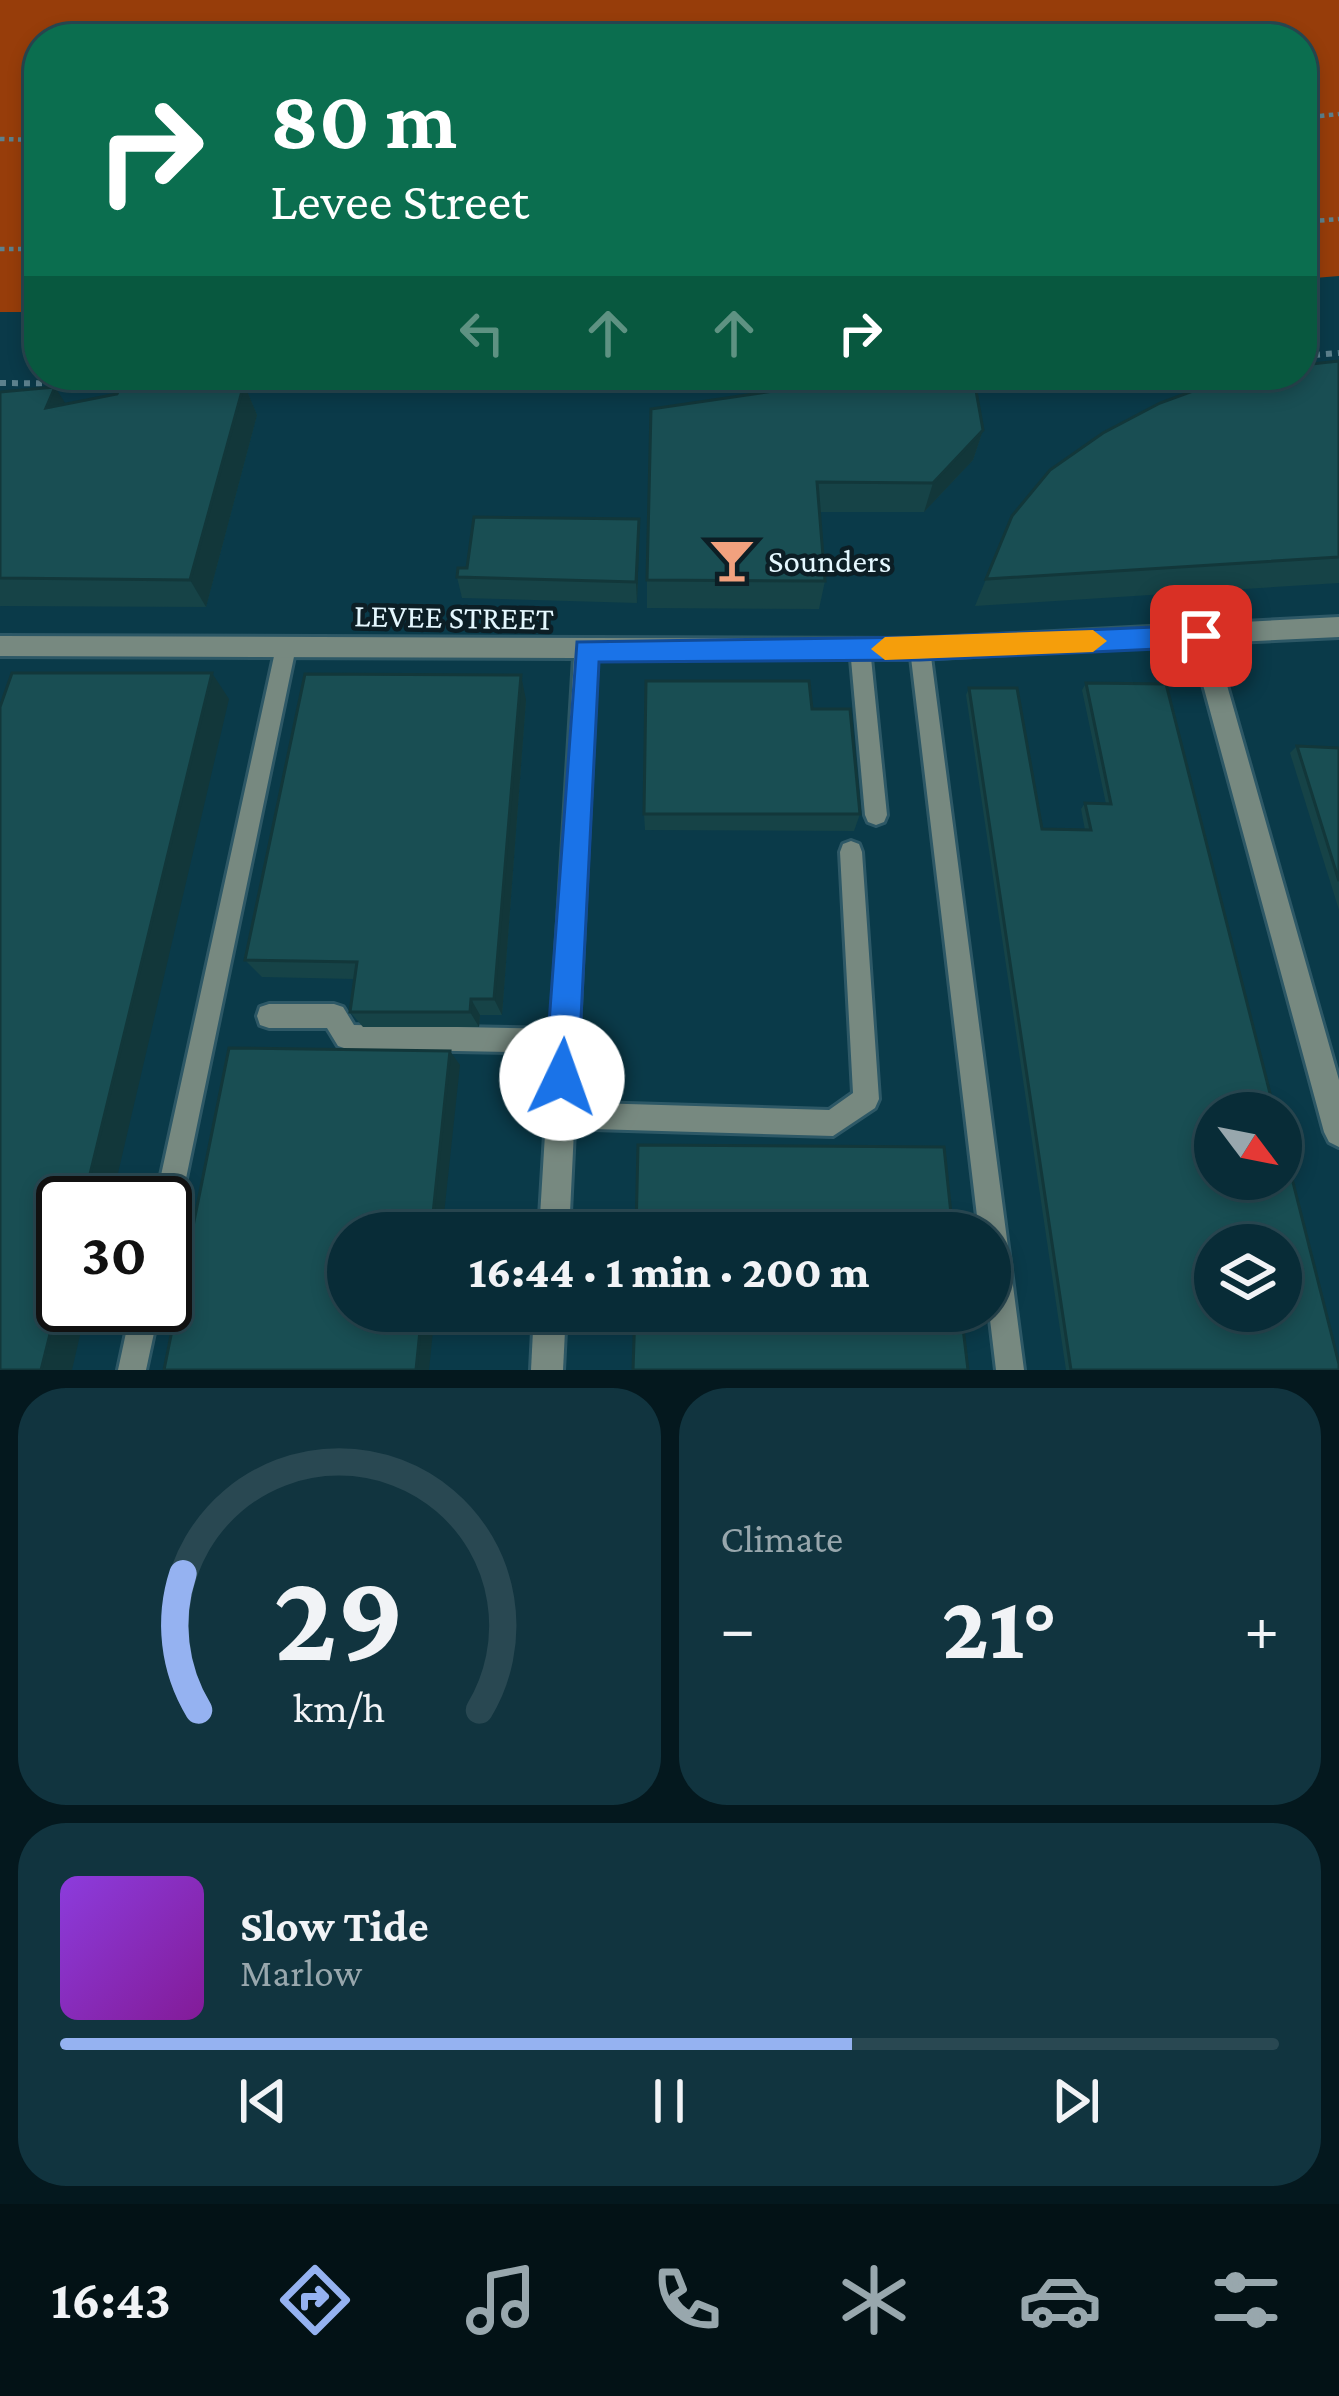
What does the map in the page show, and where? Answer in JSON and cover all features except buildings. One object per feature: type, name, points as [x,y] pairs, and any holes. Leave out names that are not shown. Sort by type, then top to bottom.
[{"type":"street","name":"LEVEE STREET","points":[[0,646],[920,649],[1339,627]]},
{"type":"street","points":[[1201,636],[1339,1132]]},
{"type":"street","points":[[555,1212],[586,650]]},
{"type":"street","points":[[547,1370],[549,1332]]},
{"type":"lane","points":[[174,1176],[286,647]]},
{"type":"lane","points":[[860,649],[876,815]]},
{"type":"lane","points":[[920,649],[1010,1370]]},
{"type":"lane","points":[[560,1114],[833,1123],[866,1099],[851,852]]},
{"type":"lane","points":[[269,1016],[334,1016],[347,1037],[564,1041]]},
{"type":"lane","points":[[132,1370],[140,1332]]},
{"type":"shaded area","points":[[0,0],[1339,0],[1339,276],[1317,278],[1317,24],[24,24],[24,312],[0,312]]},
{"type":"slow traffic","points":[[885,649],[1093,641]]},
{"type":"place","name":"Sounders","points":[[732,560]]},
{"type":"route","points":[[562,1078],[586,650],[920,649],[1201,636]]}]
